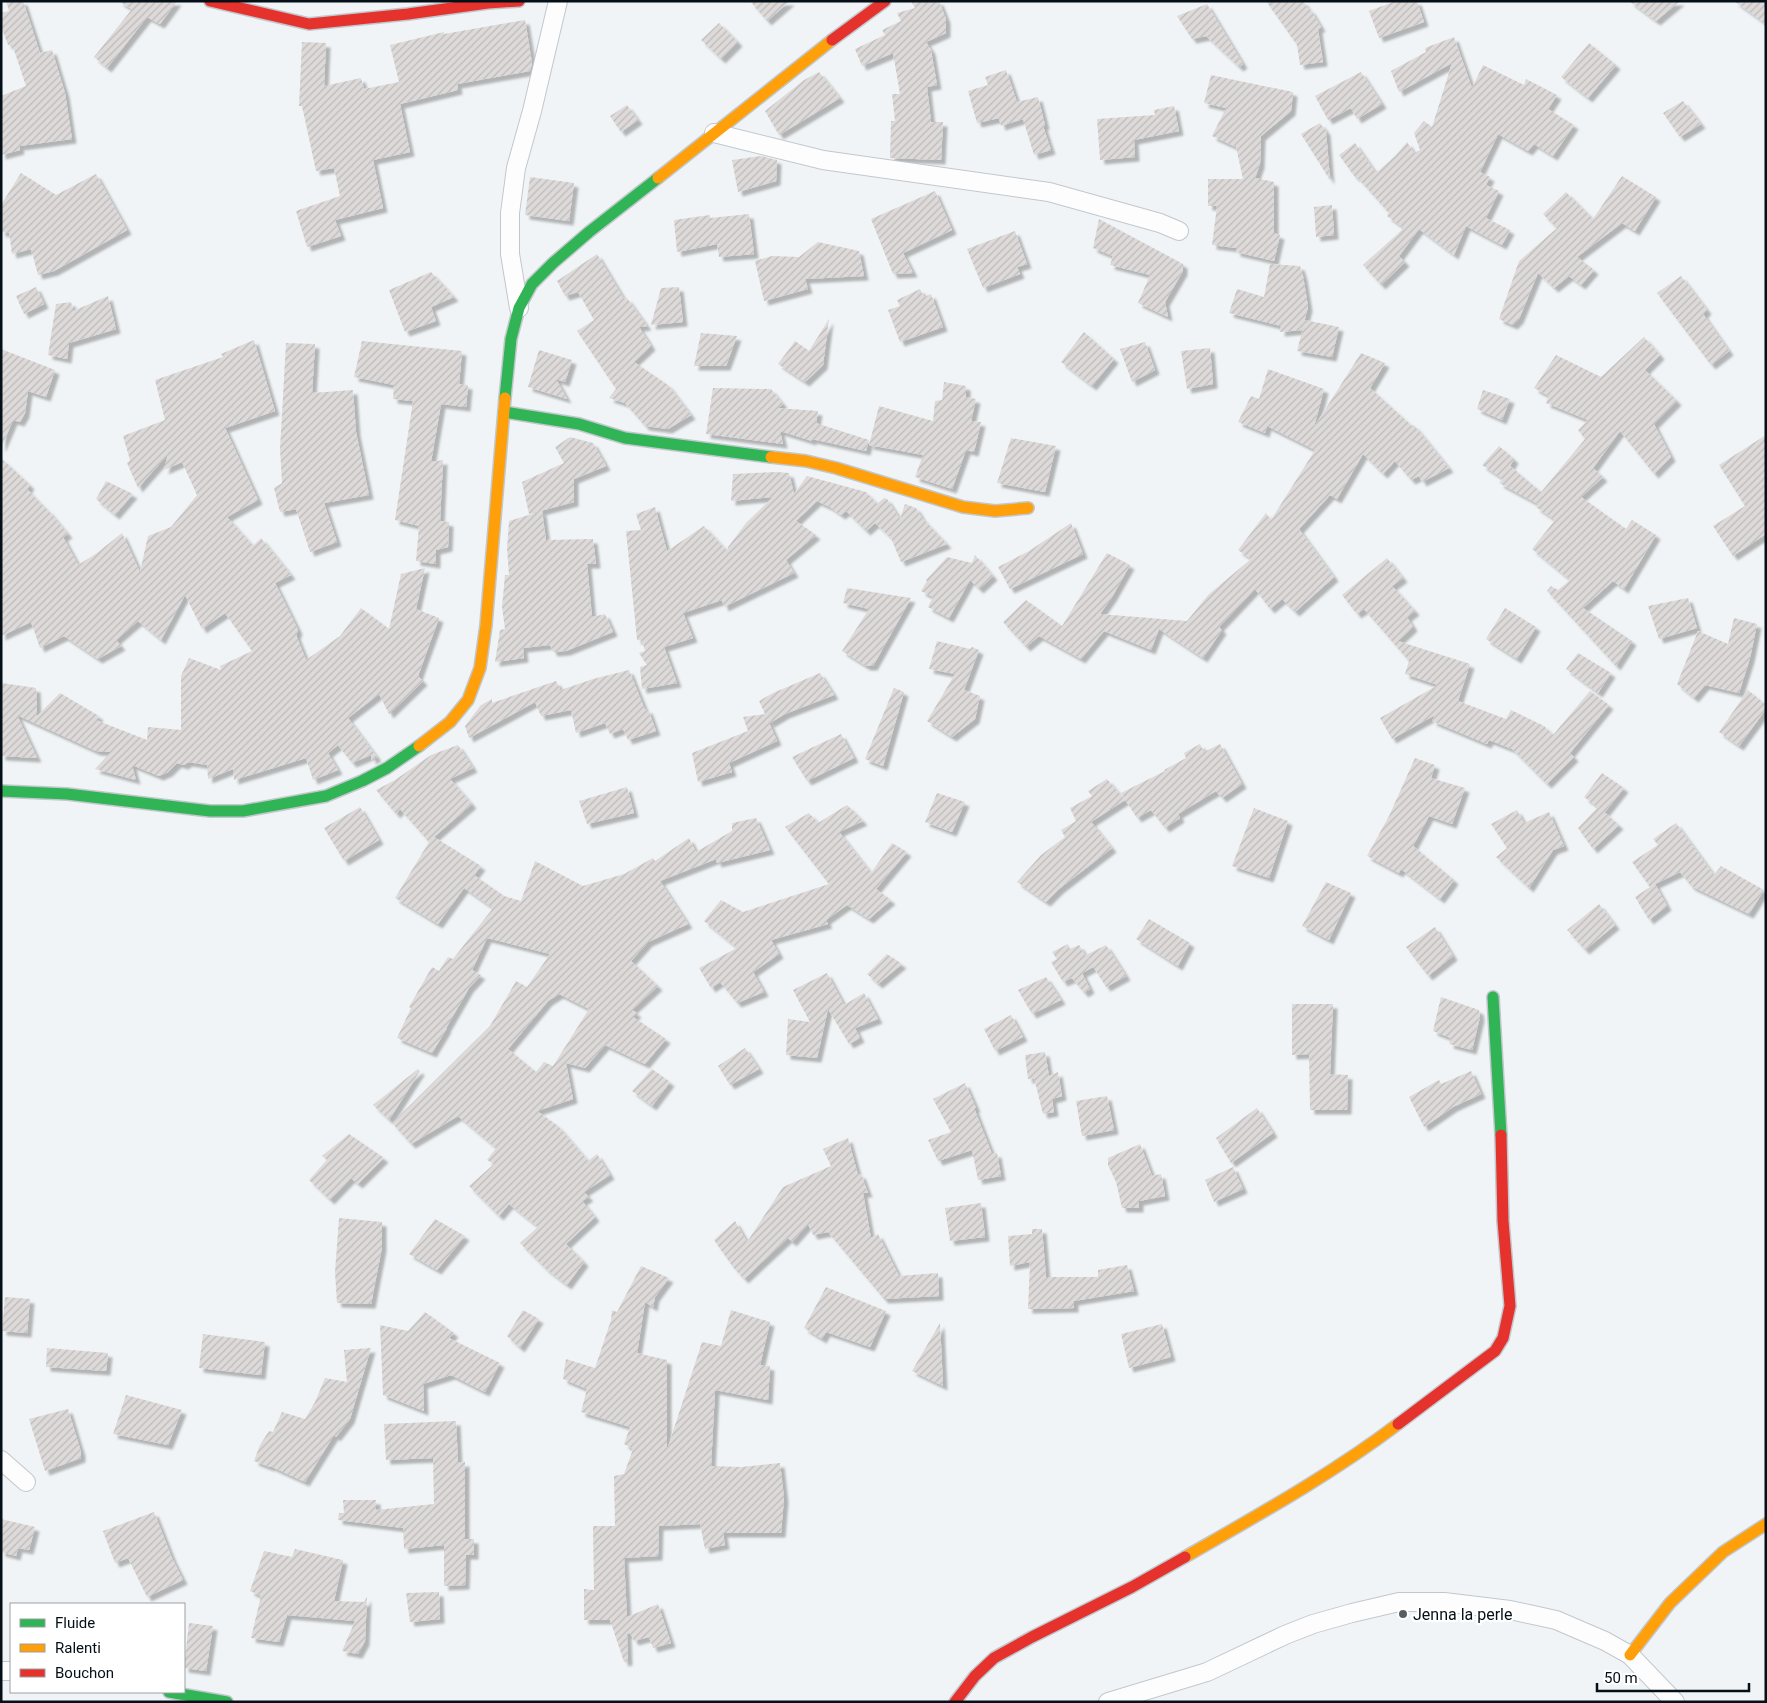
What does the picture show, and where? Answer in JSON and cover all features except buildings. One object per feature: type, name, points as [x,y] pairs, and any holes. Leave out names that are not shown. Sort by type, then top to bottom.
[{"type":"street","points":[[210,1],[309,24],[519,1]]},
{"type":"street","points":[[519,308],[510,254],[510,213],[516,168],[558,1]]},
{"type":"street","points":[[1,791],[67,794],[210,811],[243,811],[326,796],[362,781],[387,768],[416,749],[450,722],[468,700],[480,668],[486,625],[511,339],[519,308],[532,284],[589,232],[829,42],[885,1]]},
{"type":"street","points":[[714,133],[823,160],[1049,192],[1160,223],[1179,231]]},
{"type":"street","points":[[504,412],[579,424],[625,438],[806,461],[836,468],[963,507],[995,511],[1028,508]]},
{"type":"street","points":[[955,1702],[975,1676],[994,1658],[1032,1637],[1132,1588],[1253,1518],[1373,1443],[1495,1351],[1503,1338],[1510,1306],[1503,1221],[1502,1144],[1493,997]]},
{"type":"street","points":[[1,1460],[26,1482]]},
{"type":"street","points":[[1630,1655],[1670,1603],[1723,1552],[1766,1524]]},
{"type":"street","points":[[1108,1702],[1207,1672],[1285,1635],[1313,1624],[1373,1607],[1399,1602],[1444,1602],[1510,1610],[1556,1620],[1605,1641],[1630,1655],[1675,1702]]},
{"type":"street","points":[[175,1693],[227,1702]]},
{"type":"traffic: fast","points":[[505,398],[511,339],[519,308],[532,284],[589,232],[658,178]]},
{"type":"traffic: fast","points":[[504,412],[579,424],[625,438],[771,457]]},
{"type":"traffic: fast","points":[[1,791],[67,794],[210,811],[243,811],[326,796],[387,768],[419,746]]},
{"type":"traffic: fast","points":[[1493,997],[1501,1135]]},
{"type":"traffic: fast","points":[[175,1693],[227,1702]]},
{"type":"traffic: slow","points":[[658,178],[832,40]]},
{"type":"traffic: slow","points":[[419,746],[450,722],[468,700],[480,668],[486,625],[505,398]]},
{"type":"traffic: slow","points":[[771,457],[806,461],[836,468],[963,507],[995,511],[1028,508]]},
{"type":"traffic: slow","points":[[1185,1557],[1321,1477],[1398,1424]]},
{"type":"traffic: slow","points":[[1630,1655],[1670,1603],[1723,1552],[1766,1524]]},
{"type":"traffic: jam","points":[[210,1],[309,24],[519,1]]},
{"type":"traffic: jam","points":[[832,40],[885,1]]},
{"type":"traffic: jam","points":[[1398,1424],[1495,1351],[1503,1338],[1510,1306],[1503,1221],[1501,1135]]},
{"type":"traffic: jam","points":[[955,1702],[975,1676],[994,1658],[1132,1587],[1185,1557]]},
{"type":"place","name":"Jenna la perle","points":[[1403,1614]]}]
